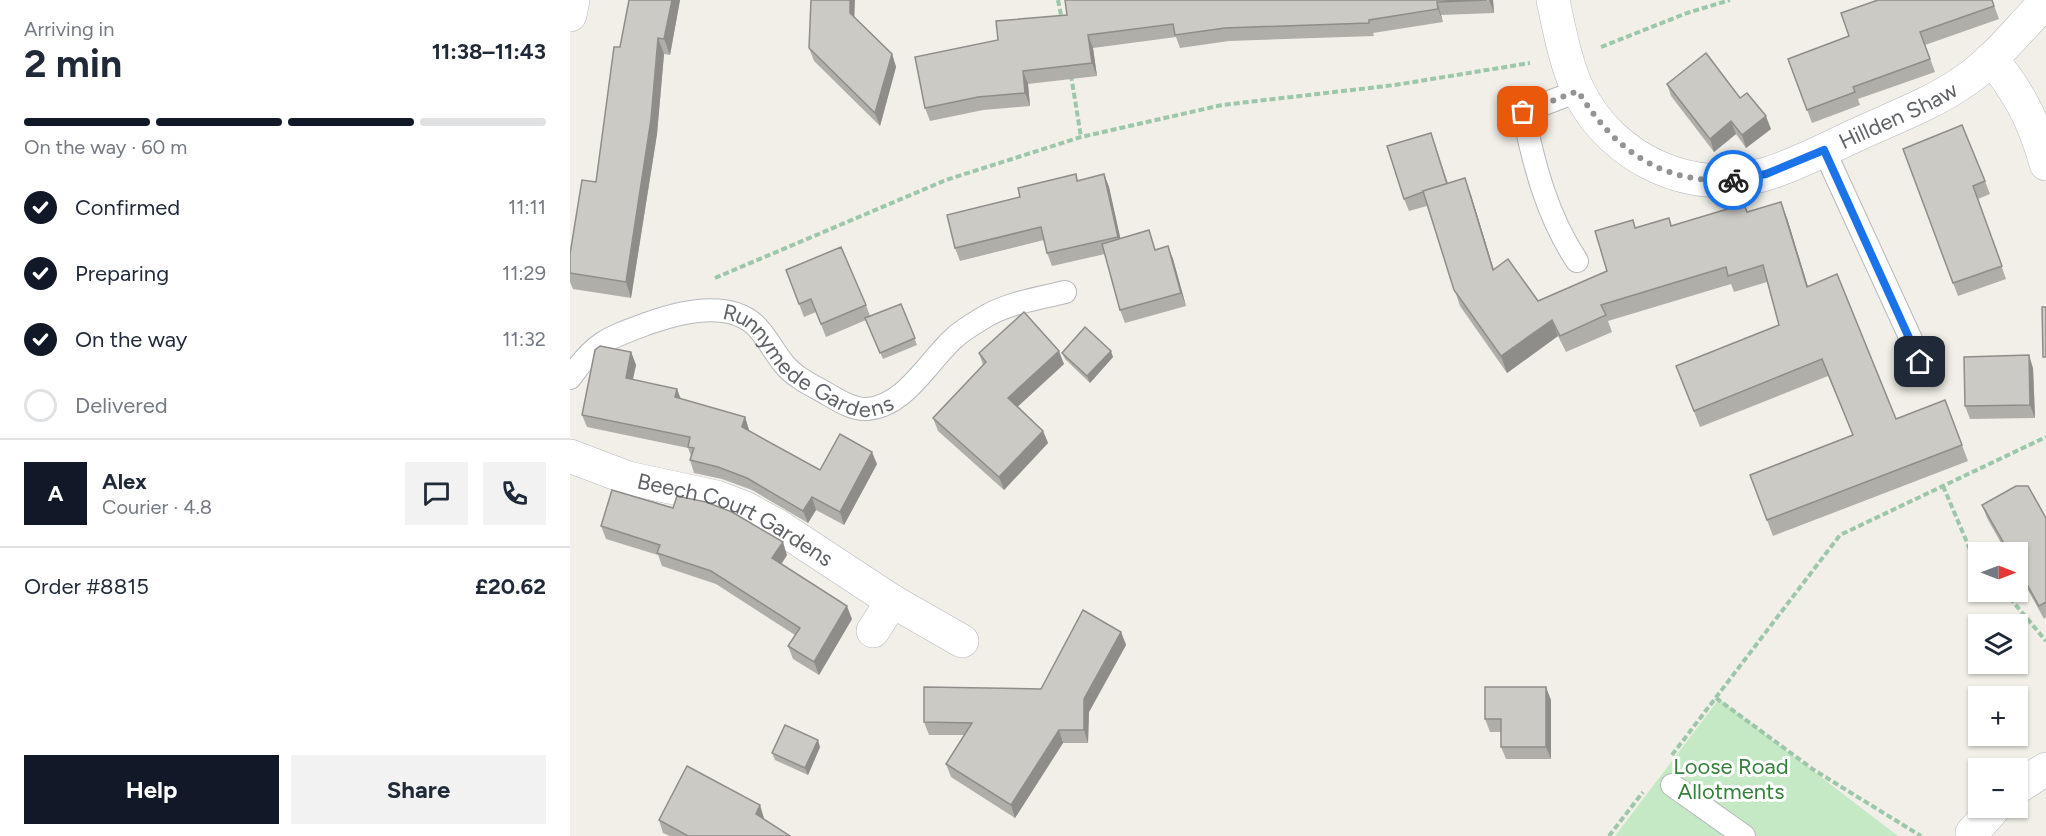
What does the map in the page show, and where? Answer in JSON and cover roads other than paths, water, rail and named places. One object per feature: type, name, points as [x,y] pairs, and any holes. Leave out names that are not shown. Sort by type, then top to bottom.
[{"type":"street","points":[[570,15],[573,0]]},
{"type":"street","name":"Hillden Shaw","points":[[1553,0],[1578,91],[1605,129],[1627,150],[1655,168],[1709,182],[1766,174],[1824,150],[1960,84],[1991,59],[2036,12]]},
{"type":"street","points":[[1991,59],[2008,78],[2044,147]]},
{"type":"street","name":"Beech Court Gardens","points":[[570,456],[628,478],[716,496],[745,508],[778,526],[892,602],[962,641]]},
{"type":"street","points":[[873,631],[892,602]]},
{"type":"street","points":[[2028,781],[2046,769]]},
{"type":"street","points":[[1972,833],[1985,818]]},
{"type":"lane","points":[[1577,261],[1563,240],[1535,170],[1523,112],[1578,91]]},
{"type":"lane","points":[[1824,150],[1920,362]]},
{"type":"lane","name":"Runnymede Gardens","points":[[570,378],[593,348],[611,337],[672,315],[718,310],[752,322],[765,335],[785,365],[798,376],[839,402],[864,409],[881,406],[895,398],[954,338],[983,318],[1004,306],[1065,292]]},
{"type":"lane","points":[[1672,785],[1744,836]]},
{"type":"park label","name":"Loose Road Allotments","points":[[1731,778]]}]
